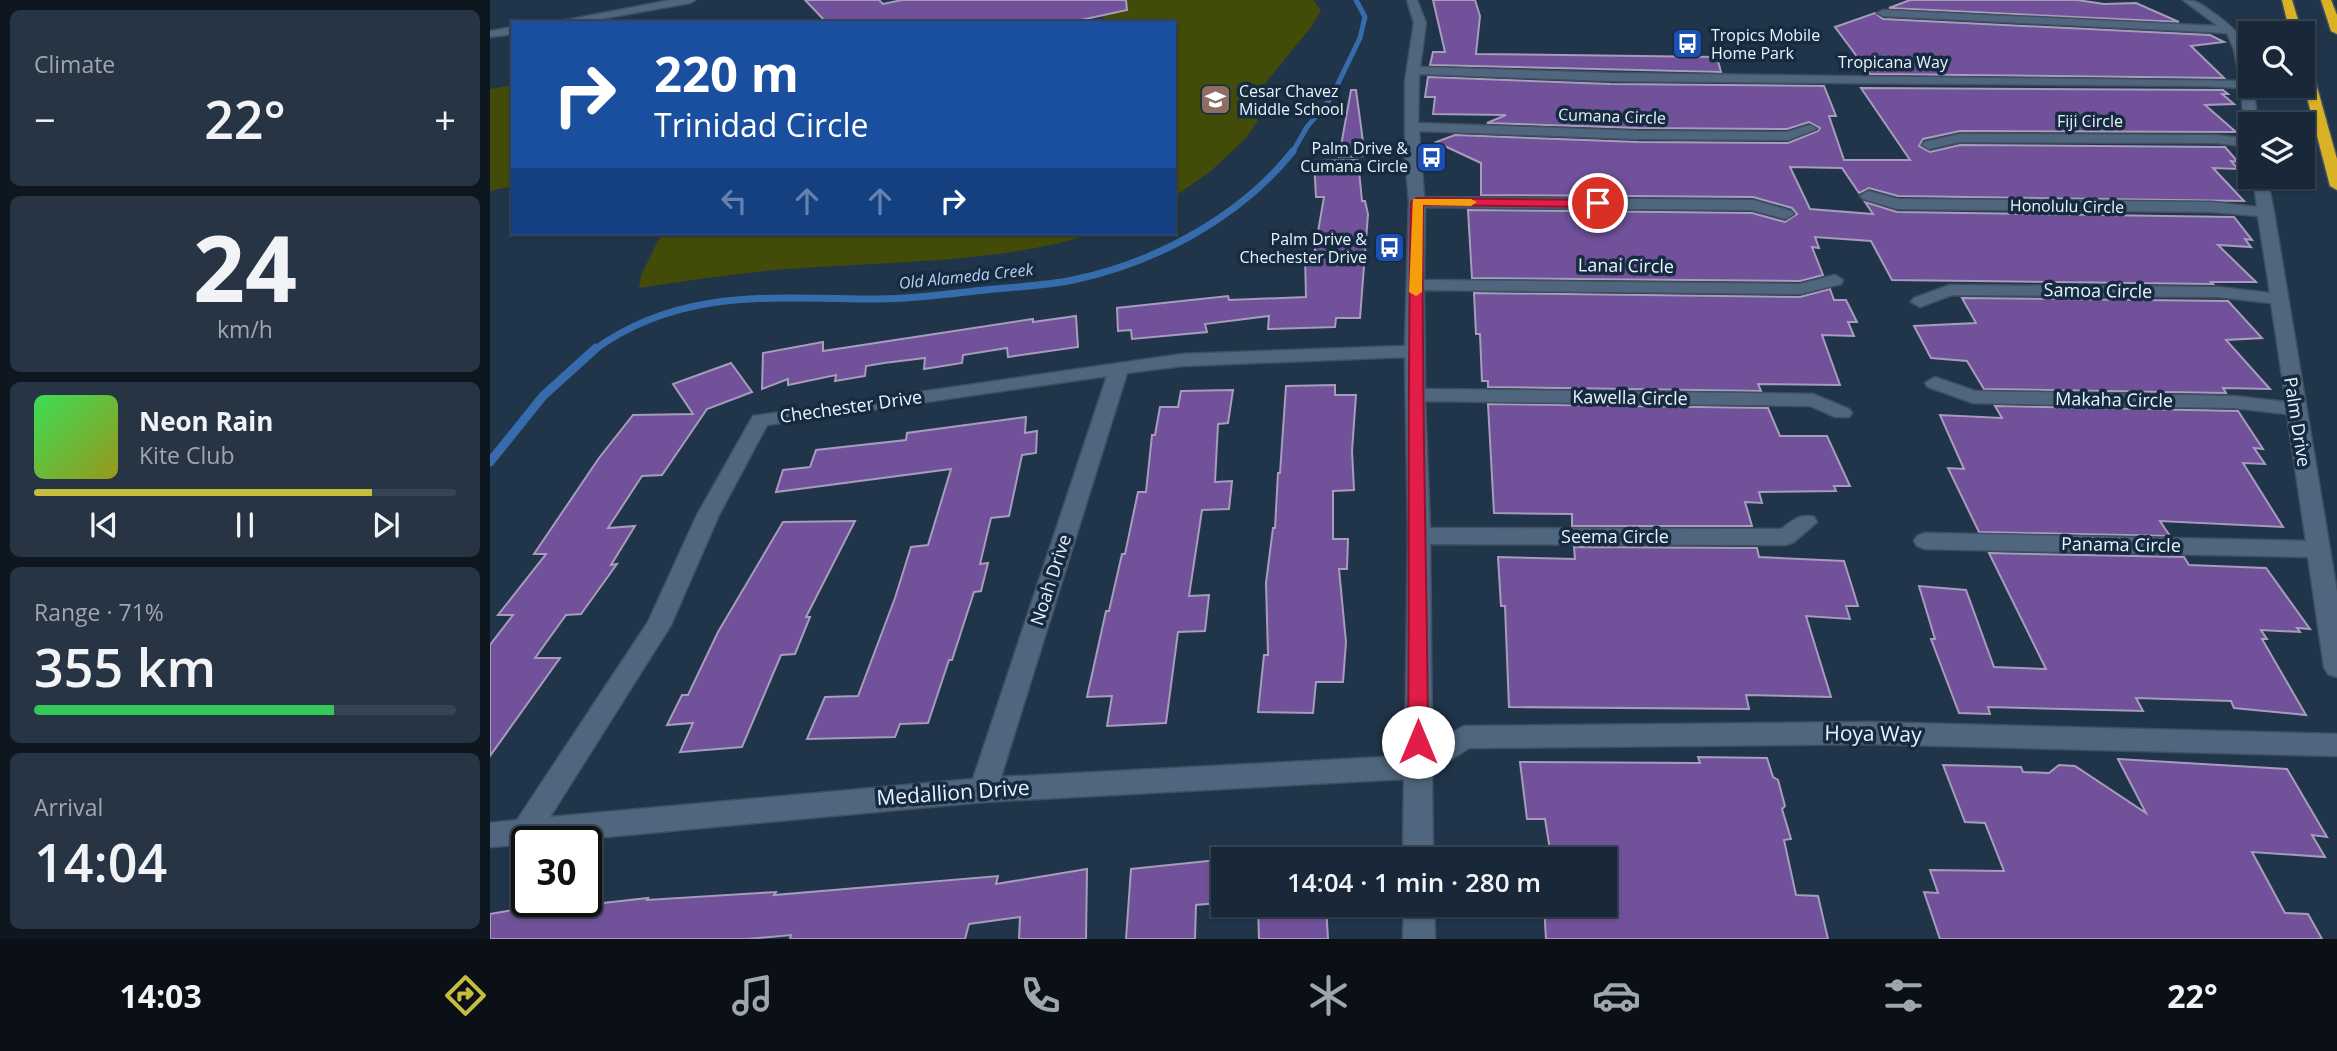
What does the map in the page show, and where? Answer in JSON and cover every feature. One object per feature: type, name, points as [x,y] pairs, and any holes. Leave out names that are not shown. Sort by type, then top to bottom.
[{"type":"highway","points":[[2287,0],[2293,21]]},
{"type":"highway","points":[[2326,0],[2337,31]]},
{"type":"highway","points":[[2314,98],[2337,186]]},
{"type":"street","points":[[569,21],[690,0]]},
{"type":"street","points":[[1412,0],[1420,23],[1413,71],[1412,127],[1417,202],[1415,395],[1419,536],[1419,847]]},
{"type":"street","points":[[2188,0],[2231,30],[2238,46]]},
{"type":"street","points":[[1883,13],[2231,30]]},
{"type":"street","points":[[490,34],[511,30]]},
{"type":"street","name":"Tropicana Way","points":[[1413,71],[1610,77],[2238,84]]},
{"type":"street","name":"Cumana Circle","points":[[1412,127],[1652,135],[1788,136],[1810,129]]},
{"type":"street","name":"Fiji Circle","points":[[1929,145],[1960,138],[2216,139],[2238,142]]},
{"type":"street","name":"Palm Drive","points":[[2262,189],[2294,409],[2337,667]]},
{"type":"street","name":"Honolulu Circle","points":[[1868,196],[1897,204],[2213,207],[2266,212]]},
{"type":"street","points":[[1417,202],[1754,205],[1786,214]]},
{"type":"street","name":"Lanai Circle","points":[[1416,285],[1800,289],[1835,280]]},
{"type":"street","name":"Samoa Circle","points":[[1920,302],[1950,290],[2218,292],[2279,299]]},
{"type":"street","name":"Chechester Drive","points":[[529,826],[659,625],[708,515],[760,419],[1182,360],[1415,351]]},
{"type":"street","name":"Noah Drive","points":[[983,790],[1119,370]]},
{"type":"street","name":"Makaha Circle","points":[[1935,383],[1973,397],[2234,402],[2294,409]]},
{"type":"street","name":"Kawella Circle","points":[[1415,395],[1813,400],[1842,413]]},
{"type":"street","name":"Seema Circle","points":[[1419,536],[1786,537],[1806,522]]},
{"type":"street","name":"Panama Circle","points":[[1924,541],[2317,549]]},
{"type":"street","name":"Hoya Way","points":[[1418,767],[1464,737],[1869,733],[2337,745]]},
{"type":"street","name":"Medallion Drive","points":[[582,826],[983,790],[1418,767]]},
{"type":"street","name":"Medallion Drive","points":[[490,835],[511,833]]},
{"type":"street","points":[[1419,917],[1419,939]]},
{"type":"green space","name":"Cesar Chavez Middle School","points":[[1313,0],[1321,10],[1312,26],[1258,92],[1257,122],[1246,138],[1211,171],[1176,196],[1176,21],[1107,21],[1101,16],[1117,12],[1100,1]]},
{"type":"green space","points":[[511,85],[511,186],[490,191],[490,89]]},
{"type":"green space","points":[[661,235],[1089,235],[1021,251],[982,256],[769,271],[639,288],[641,275]]},
{"type":"building","points":[[805,0],[879,0],[883,4],[902,0],[1126,0],[1127,10],[1076,21],[825,21]]},
{"type":"building","points":[[1433,0],[1475,0],[1480,16],[1476,54],[1717,57],[1721,72],[1430,65],[1433,52],[1445,52]]},
{"type":"building","points":[[1910,0],[2077,0],[2104,4],[2136,3],[2179,22],[1889,8]]},
{"type":"building","points":[[1875,13],[1883,19],[2210,35],[2224,42],[2191,46],[2224,78],[1870,74],[1835,27]]},
{"type":"building","points":[[1428,77],[1610,84],[1824,86],[1836,116],[1829,116],[1844,160],[1910,160],[1861,88],[2223,90],[2228,94],[2222,94],[2234,104],[2205,105],[2236,132],[1960,131],[1923,139],[1919,146],[1930,152],[1960,145],[2225,147],[2238,162],[2231,161],[2238,169],[2213,168],[2244,201],[1898,196],[1869,188],[1859,193],[1842,168],[1790,167],[1810,209],[1873,214],[1865,202],[1897,212],[2234,217],[2252,240],[2245,239],[2251,247],[2218,245],[2256,282],[2211,282],[2213,284],[1892,280],[1871,241],[1815,237],[1819,248],[1812,247],[1823,275],[1800,281],[1472,278],[1468,210],[1752,213],[1785,222],[1797,214],[1792,208],[1753,197],[1481,195],[1481,163],[1436,142],[1455,135],[1638,142],[1788,143],[1820,128],[1809,122],[1787,129],[1487,123],[1506,115],[1433,114],[1435,97],[1425,97]]},
{"type":"building","points":[[1351,90],[1356,90],[1365,156],[1339,157]]},
{"type":"building","points":[[1358,160],[1362,201],[1365,201],[1368,214],[1360,318],[1336,318],[1335,327],[1268,329],[1269,316],[1205,324],[1207,332],[1132,339],[1131,330],[1118,331],[1117,308],[1228,296],[1229,300],[1306,297],[1305,256],[1314,255],[1324,197],[1316,197],[1314,161]]},
{"type":"building","points":[[1830,289],[1834,300],[1846,300],[1857,322],[1848,322],[1854,336],[1822,335],[1840,385],[1758,384],[1761,391],[1488,387],[1488,381],[1482,381],[1480,334],[1476,334],[1474,293],[1800,297]]},
{"type":"building","points":[[1962,298],[2228,301],[2262,338],[2226,340],[2270,389],[2223,388],[2226,393],[1984,389],[1967,361],[1931,358],[1914,326],[1976,323]]},
{"type":"building","points":[[1076,316],[1078,347],[1008,357],[1007,348],[963,355],[962,363],[924,369],[925,358],[884,363],[866,366],[865,376],[835,381],[836,375],[788,385],[788,379],[762,389],[763,353],[823,342],[823,351],[1033,319],[1033,322]]},
{"type":"building","points":[[731,363],[752,392],[707,409],[662,475],[642,476],[608,528],[635,526],[611,565],[617,564],[581,614],[566,615],[535,658],[560,658],[490,756],[490,645],[513,615],[498,615],[546,554],[534,554],[599,458],[633,415],[693,414],[673,384]]},
{"type":"building","points":[[1335,385],[1335,395],[1356,395],[1352,451],[1354,490],[1333,491],[1333,539],[1348,539],[1347,569],[1339,569],[1346,642],[1343,682],[1316,682],[1313,713],[1258,712],[1264,655],[1268,655],[1266,583],[1275,528],[1286,386]]},
{"type":"building","points":[[1233,390],[1228,423],[1218,424],[1215,482],[1232,481],[1229,509],[1202,510],[1189,596],[1209,595],[1205,631],[1178,632],[1166,723],[1107,726],[1112,696],[1087,697],[1106,611],[1109,611],[1122,554],[1125,554],[1138,492],[1146,492],[1152,435],[1155,435],[1160,407],[1178,407],[1181,391]]},
{"type":"building","points":[[1488,404],[1768,408],[1780,436],[1827,436],[1850,486],[1834,486],[1836,491],[1759,492],[1762,503],[1745,502],[1752,526],[1572,526],[1572,514],[1494,513]]},
{"type":"building","points":[[1995,406],[2238,411],[2263,449],[2254,448],[2265,464],[2243,463],[2283,527],[2160,521],[2170,536],[1979,532],[1948,468],[1964,469],[1940,415],[2002,418]]},
{"type":"building","points":[[1026,417],[1025,433],[1037,431],[1036,453],[1022,455],[1009,516],[991,518],[980,564],[988,563],[981,591],[974,592],[928,723],[900,724],[895,737],[807,739],[825,697],[858,696],[911,547],[928,545],[951,469],[776,492],[783,470],[810,467],[816,450],[906,440],[907,433]]},
{"type":"building","points":[[855,521],[806,617],[810,617],[795,654],[781,655],[742,747],[680,752],[693,723],[667,725],[682,695],[688,695],[718,632],[783,522]]},
{"type":"building","points":[[1574,547],[1757,548],[1759,557],[1844,561],[1858,606],[1846,606],[1850,619],[1806,616],[1831,697],[1746,695],[1749,709],[1509,707],[1505,606],[1501,606],[1498,557],[1575,559]]},
{"type":"building","points":[[1989,553],[2184,557],[2189,565],[2266,568],[2310,629],[2297,628],[2300,632],[2261,630],[2267,639],[2262,639],[2306,715],[2234,708],[2231,701],[2136,698],[2143,711],[1988,707],[1990,714],[1959,713],[1931,639],[1935,639],[1919,586],[1966,590],[1994,667],[2046,669]]},
{"type":"building","points":[[1698,757],[1767,758],[1773,777],[1778,780],[1785,806],[1782,809],[1791,839],[1784,840],[1796,895],[1818,896],[1828,939],[1546,939],[1545,917],[1617,917],[1617,847],[1550,847],[1545,819],[1527,819],[1520,762],[1700,763]]},
{"type":"building","points":[[2118,759],[2287,769],[2327,837],[2312,835],[2325,857],[2252,852],[2285,913],[2308,914],[2322,939],[1940,939],[1924,892],[1938,893],[1930,870],[2004,871],[1985,823],[1965,822],[1943,765],[2021,767],[2023,772],[2049,773],[2059,765],[2075,766],[2146,813]]},
{"type":"building","points":[[1211,861],[1211,904],[1196,905],[1195,939],[1126,939],[1131,869]]},
{"type":"building","points":[[1087,869],[1086,939],[1019,939],[1020,917],[969,924],[965,939],[790,939],[791,935],[747,939],[490,939],[490,914],[511,910],[511,917],[602,917],[602,903],[648,898],[647,900],[776,892],[774,895],[998,876],[996,884]]},
{"type":"building","points":[[1258,917],[1327,917],[1328,939],[1259,939]]},
{"type":"waterway","name":"Old Alameda Creek","points":[[1292,153],[1307,127],[1331,98],[1360,38],[1365,17],[1356,0]]},
{"type":"waterway","name":"Old Alameda Creek","points":[[594,350],[627,329],[661,315],[731,300],[918,297],[1051,284],[1104,272],[1135,262],[1194,234],[1248,197],[1293,151]]},
{"type":"waterway","name":"Old Alameda Creek","points":[[490,462],[543,396],[596,348]]},
{"type":"slow traffic","points":[[1416,292],[1417,202],[1471,202]]},
{"type":"place","name":"Tropics Mobile Home Park","points":[[1688,44]]},
{"type":"place","name":"Cesar Chavez Middle School","points":[[1216,100]]},
{"type":"place","name":"Palm Drive & Cumana Circle","points":[[1431,157]]},
{"type":"place","name":"Palm Drive & Chechester Drive","points":[[1390,248]]},
{"type":"route","points":[[1418,742],[1419,536],[1415,351],[1417,202],[1598,203]]}]
